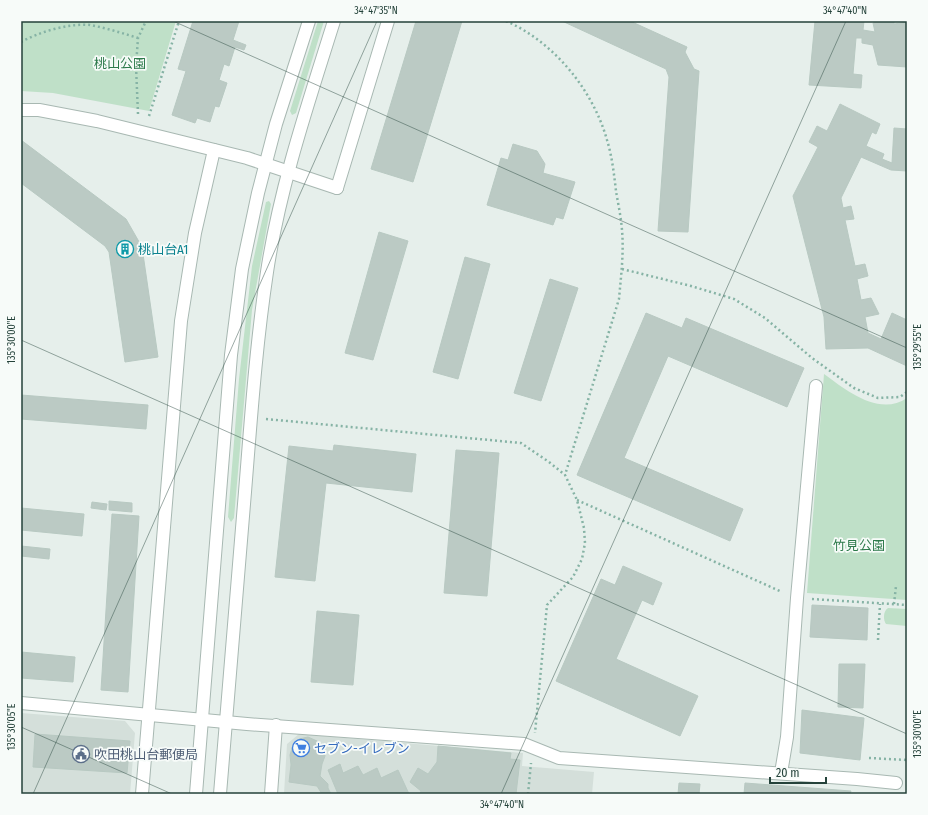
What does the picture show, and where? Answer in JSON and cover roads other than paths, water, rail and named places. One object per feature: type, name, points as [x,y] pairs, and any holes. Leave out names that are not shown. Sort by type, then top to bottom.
[{"type":"street","points":[[196,794],[231,355],[242,268],[265,164],[276,124],[309,21]]},
{"type":"street","points":[[220,794],[256,360],[267,272],[277,218],[288,172],[299,131],[334,21]]},
{"type":"street","points":[[21,110],[40,110],[97,121],[247,158],[338,188],[388,21]]},
{"type":"street","points":[[142,794],[181,321],[195,233],[214,150]]},
{"type":"street","points":[[781,773],[787,737],[797,598],[816,386]]},
{"type":"street","points":[[21,703],[226,722],[524,744],[559,758],[781,773],[892,787]]},
{"type":"street","points":[[270,794],[276,725]]},
{"type":"place","name":"桃山台A1","points":[[125,249]]},
{"type":"place","name":"セブン-イレブン","points":[[301,748]]},
{"type":"place","name":"吹田桃山台郵便局","points":[[81,754]]},
{"type":"park label","name":"桃山公園","points":[[120,63]]},
{"type":"park label","name":"竹見公園","points":[[859,545]]}]
